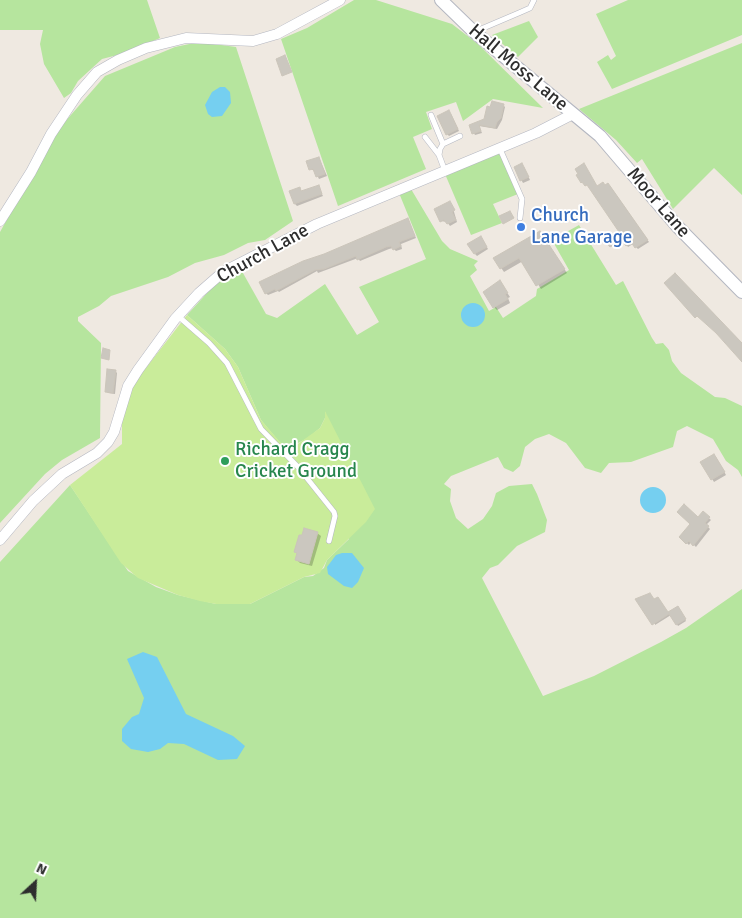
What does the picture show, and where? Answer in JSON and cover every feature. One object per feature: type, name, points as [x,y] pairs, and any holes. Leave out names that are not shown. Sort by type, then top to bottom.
[{"type":"street","points":[[0,221],[31,172],[51,134],[77,95],[97,72],[118,60],[146,48],[186,38],[253,41],[277,34],[340,0]]},
{"type":"street","name":"Hall Moss Lane","points":[[441,0],[474,32],[573,114]]},
{"type":"street","name":"Church Lane","points":[[0,540],[33,501],[62,474],[97,453],[108,442],[114,432],[128,386],[178,316],[199,293],[223,272],[263,250],[318,224],[500,148],[573,114]]},
{"type":"street","name":"Moor Lane","points":[[573,114],[600,136],[689,238],[742,292]]},
{"type":"lane","points":[[474,32],[521,12],[534,1]]},
{"type":"lane","points":[[431,115],[443,144],[439,155]]},
{"type":"lane","points":[[443,144],[460,136]]},
{"type":"lane","points":[[425,137],[439,155],[446,171]]},
{"type":"lane","points":[[500,148],[522,199],[520,218]]},
{"type":"lane","points":[[178,316],[223,358],[261,430],[298,467],[334,512],[335,516],[329,541]]},
{"type":"green space","points":[[0,0],[147,0],[160,38],[125,53],[102,59],[78,81],[71,93],[64,98],[44,64],[40,44],[43,30],[0,30]]},
{"type":"green space","points":[[354,0],[376,0],[452,24],[478,44],[543,108],[493,99],[463,121],[456,102],[426,112],[432,129],[413,137],[426,169],[338,206],[281,39],[307,28]]},
{"type":"green space","points":[[628,0],[742,0],[742,35],[612,89],[597,62],[608,55],[611,60],[616,56],[596,14]]},
{"type":"green space","points":[[529,21],[538,37],[518,57],[492,35]]},
{"type":"green space","points":[[199,42],[236,47],[293,221],[265,240],[248,243],[224,255],[195,263],[168,277],[111,296],[99,306],[78,317],[78,321],[101,343],[100,438],[62,460],[45,474],[0,523],[0,232],[56,132],[105,76],[175,47]]},
{"type":"green space","points":[[742,43],[742,195],[714,168],[673,209],[642,159],[637,163],[616,140],[579,109]]},
{"type":"green space","points":[[499,151],[518,194],[493,204],[502,223],[471,235],[445,174]]},
{"type":"green space","points":[[411,189],[442,241],[450,249],[478,261],[474,265],[477,270],[470,276],[489,311],[496,307],[503,318],[536,296],[537,289],[569,270],[552,240],[579,225],[616,285],[623,281],[652,338],[656,344],[663,343],[669,350],[672,361],[681,373],[715,397],[725,398],[742,406],[742,477],[738,470],[726,461],[713,439],[687,426],[677,431],[673,447],[631,462],[609,463],[601,473],[585,468],[566,443],[549,434],[535,439],[525,447],[520,466],[513,472],[504,468],[498,457],[451,476],[444,484],[451,489],[450,501],[456,518],[468,529],[483,519],[492,506],[496,493],[509,486],[532,484],[537,494],[547,520],[545,532],[517,546],[498,565],[490,568],[482,578],[543,696],[594,676],[661,642],[686,628],[742,589],[742,918],[0,918],[0,562],[70,485],[128,571],[156,587],[178,595],[216,604],[250,604],[304,577],[313,576],[324,568],[327,560],[349,539],[325,412],[325,418],[320,428],[308,438],[288,448],[281,444],[261,420],[238,367],[225,349],[187,315],[220,279],[239,266],[266,314],[277,318],[325,284],[357,335],[379,322],[359,287],[426,259],[399,193]]},
{"type":"green space","name":"Richard Cragg Cricket Ground","points":[[187,315],[225,349],[238,367],[261,420],[288,451],[320,428],[325,418],[325,411],[375,509],[366,522],[327,560],[320,573],[304,577],[250,604],[216,604],[200,601],[178,595],[138,578],[121,563],[70,485],[122,444],[122,416],[131,387]]},
{"type":"water","points":[[220,87],[225,87],[230,92],[231,103],[222,116],[212,117],[208,114],[205,105],[212,92]]},
{"type":"water","points":[[473,303],[482,306],[485,315],[482,324],[473,327],[464,324],[461,315],[464,306]]},
{"type":"water","points":[[653,487],[662,491],[666,500],[662,509],[653,513],[644,509],[640,500],[644,491]]},
{"type":"water","points":[[352,553],[364,568],[358,582],[352,588],[344,586],[328,574],[327,567],[336,555]]},
{"type":"water","points":[[143,652],[157,657],[186,714],[233,736],[245,746],[237,759],[218,760],[184,744],[168,743],[160,749],[148,752],[131,749],[122,741],[122,729],[132,717],[139,714],[144,698],[127,659]]},
{"type":"building","points":[[285,55],[292,72],[282,76],[276,59]]},
{"type":"building","points":[[492,101],[504,104],[501,118],[495,128],[479,125],[481,131],[472,134],[469,125],[484,119],[487,106],[490,107]]},
{"type":"building","points":[[449,110],[458,129],[446,135],[437,116]]},
{"type":"building","points":[[319,157],[325,174],[316,177],[313,169],[309,170],[306,161]]},
{"type":"building","points":[[522,163],[529,177],[520,181],[514,167]]},
{"type":"building","points":[[584,163],[597,186],[603,182],[605,185],[608,183],[648,240],[635,248],[631,242],[626,246],[621,239],[610,247],[605,241],[619,232],[587,185],[585,186],[581,183],[576,175],[578,174],[575,169]]},
{"type":"building","points":[[319,185],[322,194],[294,204],[289,191],[300,187],[301,191]]},
{"type":"building","points":[[450,201],[455,210],[452,212],[456,220],[447,224],[444,220],[440,222],[434,209]]},
{"type":"building","points":[[510,211],[514,218],[503,224],[499,216]]},
{"type":"building","points":[[408,218],[415,236],[399,242],[401,246],[393,250],[391,246],[386,247],[357,260],[356,256],[324,269],[315,270],[276,291],[275,289],[265,294],[259,282],[303,261]]},
{"type":"building","points":[[540,231],[565,269],[536,286],[519,258],[500,269],[493,258]]},
{"type":"building","points":[[481,236],[487,247],[474,254],[467,244]]},
{"type":"building","points":[[675,273],[742,343],[742,362],[716,333],[697,316],[695,318],[664,283]]},
{"type":"building","points":[[500,280],[508,293],[505,294],[508,299],[493,308],[483,292]]},
{"type":"building","points":[[103,348],[110,350],[109,360],[101,358]]},
{"type":"building","points":[[107,369],[116,370],[113,393],[105,392]]},
{"type":"building","points":[[714,454],[725,472],[711,480],[700,462]]},
{"type":"building","points":[[684,504],[698,517],[703,511],[710,517],[705,523],[709,526],[693,546],[689,541],[686,544],[679,537],[690,524],[677,512]]},
{"type":"building","points":[[304,528],[318,532],[309,564],[295,560],[297,553],[294,552],[299,535],[302,535]]},
{"type":"building","points":[[650,593],[654,599],[658,597],[668,612],[678,606],[686,619],[676,625],[669,614],[652,625],[635,599]]},
{"type":"place","name":"Church Lane Garage","points":[[521,227]]},
{"type":"place","name":"Richard Cragg Cricket Ground","points":[[225,461]]}]
